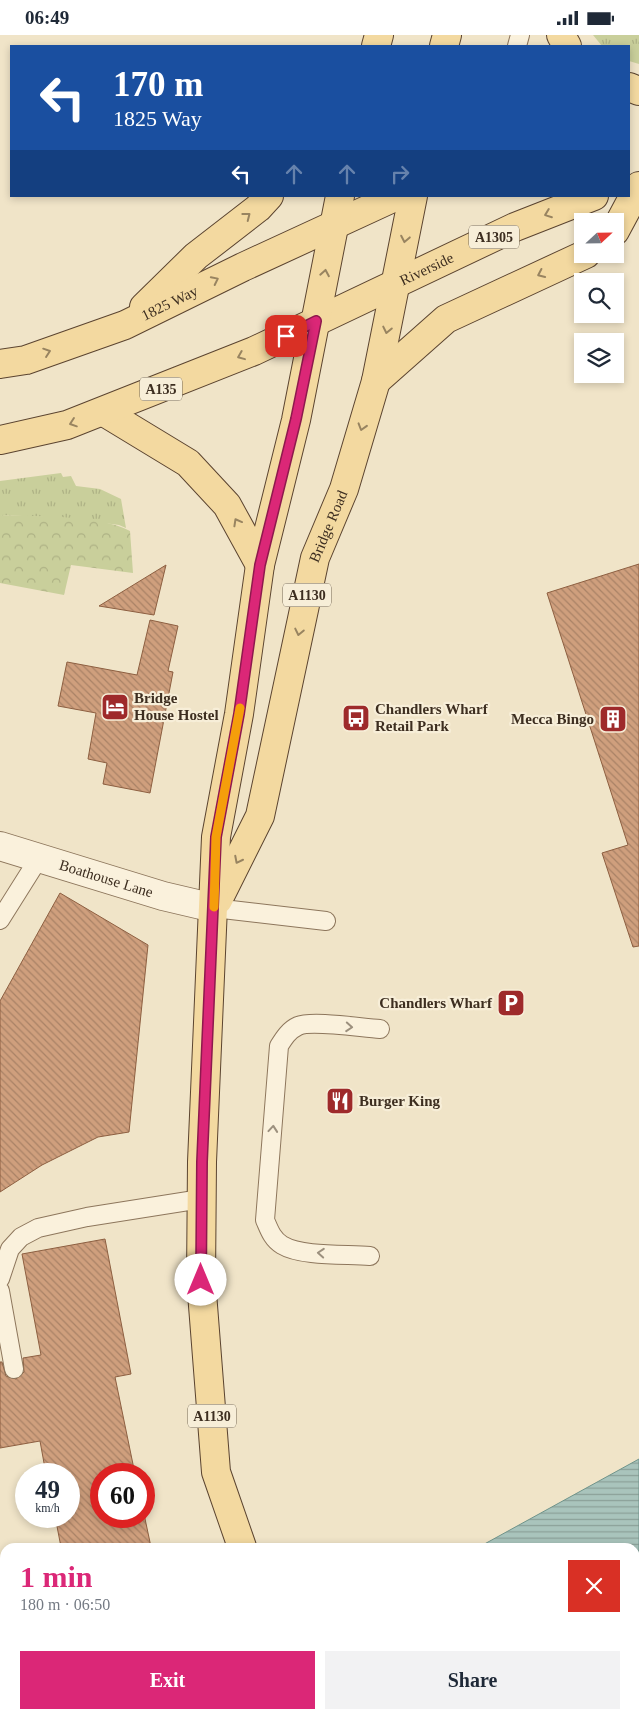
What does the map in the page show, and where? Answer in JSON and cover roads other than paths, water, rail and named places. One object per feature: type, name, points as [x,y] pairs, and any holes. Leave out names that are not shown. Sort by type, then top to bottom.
[{"type":"main road","points":[[624,214],[639,186]]},
{"type":"main road","points":[[125,325],[196,257],[258,208],[268,197]]},
{"type":"main road","name":"Bridge Road","points":[[241,1543],[216,1472],[201,1280],[201,1199],[216,837],[239,714],[260,565],[296,419],[340,197]]},
{"type":"main road","points":[[333,226],[395,197]]},
{"type":"main road","name":"Bridge Road","points":[[214,908],[260,816],[315,558],[344,489],[376,381],[413,197]]},
{"type":"main road","name":"Riverside","points":[[316,321],[515,227],[591,197]]},
{"type":"main road","name":"1825 Way","points":[[0,364],[26,359],[125,325],[243,267],[333,226]]},
{"type":"main road","points":[[376,381],[446,319],[574,260]]},
{"type":"main road","name":"A135","points":[[0,440],[67,425],[104,412],[254,351],[316,321]]},
{"type":"main road","points":[[104,412],[188,463],[227,505],[260,565]]},
{"type":"street","name":"Boathouse Lane","points":[[0,846],[163,896],[214,908]]},
{"type":"lane","points":[[0,920],[39,858]]},
{"type":"lane","points":[[214,908],[326,921]]},
{"type":"lane","points":[[370,1256],[296,1251],[281,1245],[270,1234],[265,1220],[279,1046],[287,1033],[298,1025],[314,1024],[380,1029]]},
{"type":"lane","points":[[0,1279],[10,1249],[21,1237],[38,1228],[87,1217],[201,1199]]},
{"type":"lane","points":[[0,1291],[14,1369]]},
{"type":"water","points":[[639,1459],[639,1543],[486,1543]]},
{"type":"place","name":"Bridge House Hostel","points":[[115,707]]},
{"type":"place","name":"Chandlers Wharf Retail Park","points":[[356,718]]},
{"type":"place","name":"Mecca Bingo","points":[[613,719]]},
{"type":"place","name":"Chandlers Wharf","points":[[511,1003]]},
{"type":"place","name":"Burger King","points":[[340,1101]]}]
